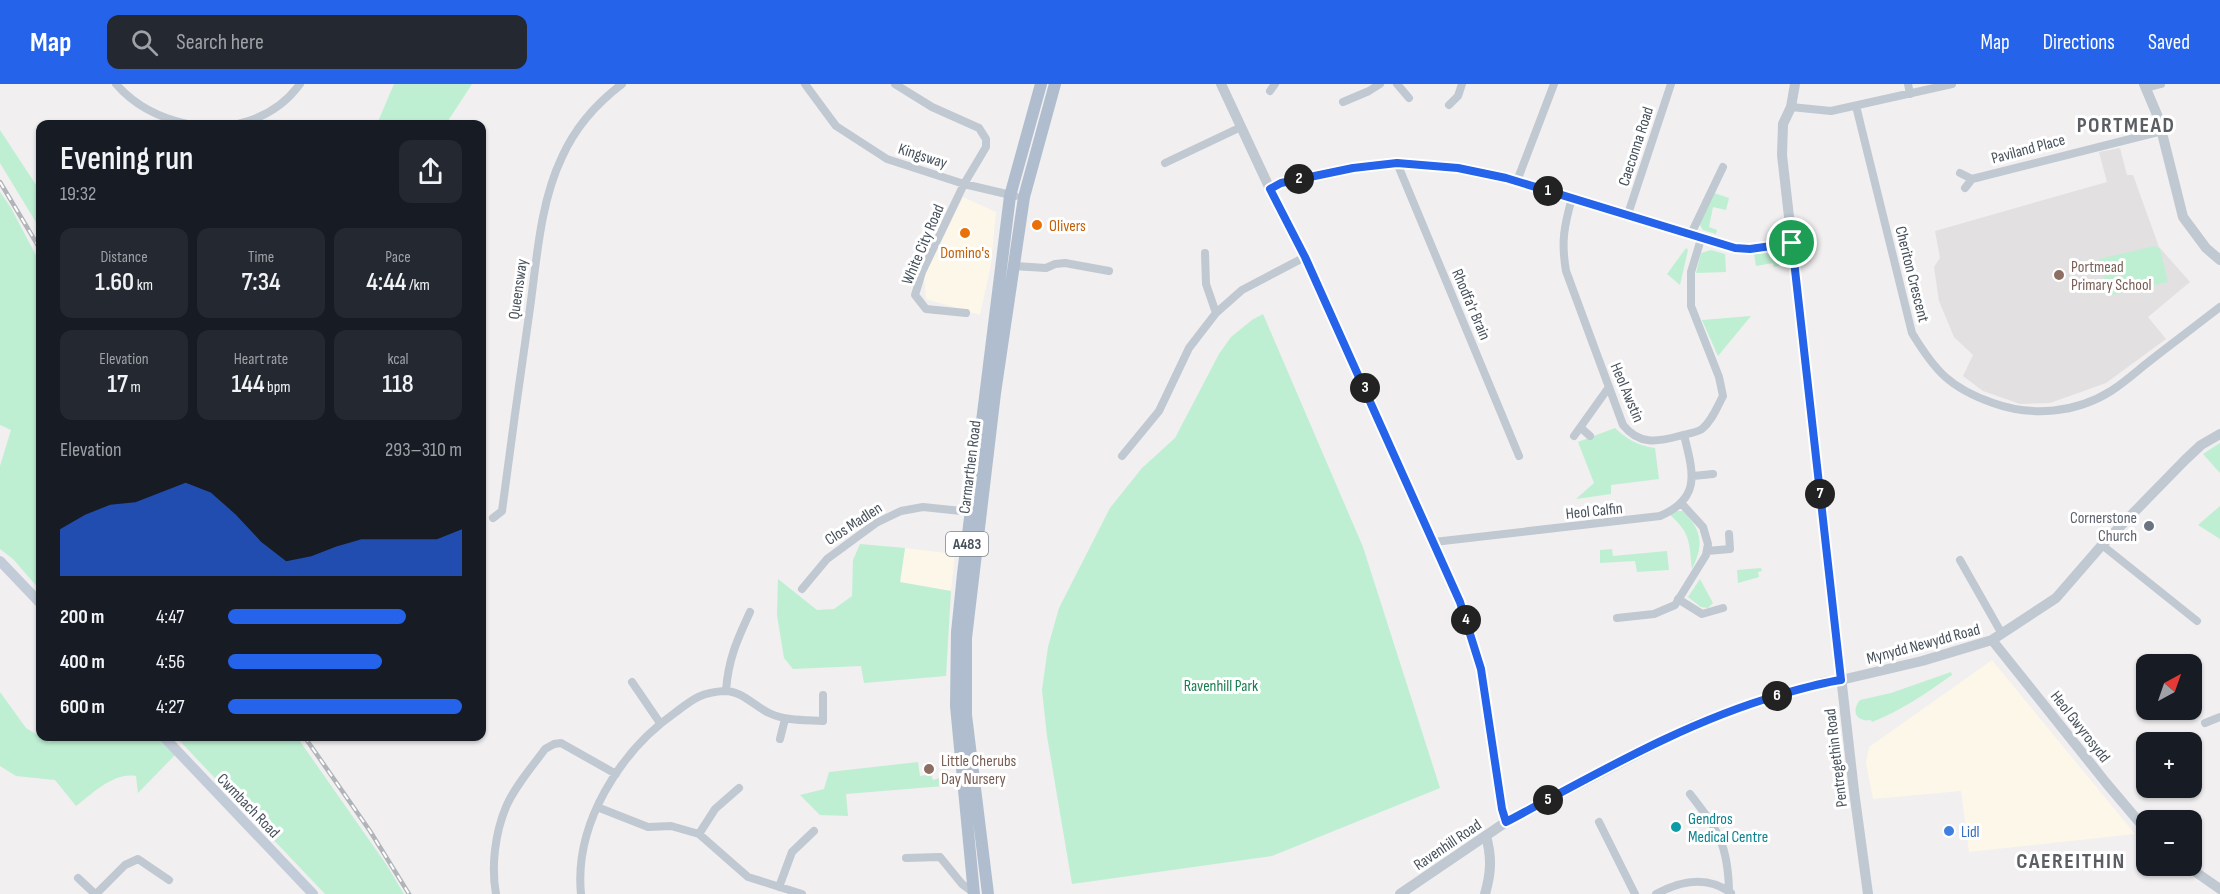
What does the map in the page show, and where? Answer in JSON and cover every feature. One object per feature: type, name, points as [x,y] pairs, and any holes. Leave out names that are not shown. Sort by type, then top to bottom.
[{"type":"main road","name":"Carmarthen Road","points":[[974,893],[956,706],[957,632],[1010,196],[1041,84]]},
{"type":"main road","name":"Carmarthen Road","points":[[988,894],[966,715],[965,660],[978,531],[1024,197],[1056,84]]},
{"type":"main road","points":[[0,561],[36,599]]},
{"type":"main road","name":"Cwmbach Road","points":[[168,741],[313,894]]},
{"type":"street","points":[[116,84],[146,109],[166,120]]},
{"type":"street","points":[[254,120],[273,111],[300,84]]},
{"type":"street","name":"Queensway","points":[[493,518],[502,511],[539,239],[553,176],[562,155],[580,126],[603,100],[622,84]]},
{"type":"street","name":"Kingsway","points":[[805,84],[836,126],[887,159],[964,184],[1010,196],[1024,197]]},
{"type":"street","points":[[896,84],[907,88],[932,107],[979,128],[984,135],[986,147],[964,184]]},
{"type":"street","points":[[1221,84],[1305,257],[1460,602],[1481,669],[1502,809],[1506,822]]},
{"type":"street","points":[[1343,102],[1380,84]]},
{"type":"street","points":[[1397,84],[1409,98]]},
{"type":"street","points":[[1449,105],[1458,96],[1462,84]]},
{"type":"street","points":[[1517,181],[1554,84]]},
{"type":"street","name":"Caeconna Road","points":[[1627,217],[1671,84]]},
{"type":"street","name":"Pentregethin Road","points":[[1795,84],[1791,107],[1783,124],[1782,155],[1841,680],[1868,894]]},
{"type":"street","points":[[1908,84],[1910,94]]},
{"type":"street","points":[[1791,107],[1832,111],[1952,84]]},
{"type":"street","points":[[2161,84],[2145,86],[2153,102],[2162,131],[2183,217],[2206,248],[2220,260]]},
{"type":"street","name":"Cheriton Crescent","points":[[1856,106],[1912,333],[1929,361],[1953,384],[1968,393],[2019,411],[2044,412],[2084,405],[2111,391],[2220,307]]},
{"type":"street","points":[[1164,163],[1242,127]]},
{"type":"street","name":"Paviland Place","points":[[1972,179],[2162,131]]},
{"type":"street","points":[[1270,189],[1292,180],[1353,168],[1397,163],[1458,168],[1517,181],[1627,217],[1742,249],[1792,243]]},
{"type":"street","name":"Rhodfa'r Brain","points":[[1397,163],[1519,456]]},
{"type":"street","points":[[1690,236],[1723,167]]},
{"type":"street","points":[[1960,172],[1972,179],[1965,188]]},
{"type":"street","name":"White City Road","points":[[964,184],[922,272],[915,295],[926,309],[966,313]]},
{"type":"street","name":"Heol Awstin","points":[[1572,198],[1563,227],[1562,248],[1566,272],[1623,425],[1630,434],[1642,441],[1655,442],[1701,429],[1710,419],[1723,396],[1719,377],[1690,306],[1691,272],[1701,239]]},
{"type":"street","points":[[1205,252],[1206,284],[1216,313]]},
{"type":"street","points":[[1122,456],[1159,411],[1189,348],[1216,313],[1242,290],[1305,257]]},
{"type":"street","points":[[1014,266],[1046,268],[1055,264],[1065,264],[1109,271]]},
{"type":"street","points":[[1574,436],[1609,387]]},
{"type":"street","points":[[1581,428],[1590,436]]},
{"type":"street","name":"Mynydd Newydd Road","points":[[1841,680],[1922,661],[1997,637],[2056,598],[2102,545],[2201,445],[2220,434]]},
{"type":"street","points":[[1617,618],[1654,614],[1675,605],[1706,555],[1708,544],[1703,527],[1682,504],[1693,476],[1684,435]]},
{"type":"street","points":[[1693,476],[1713,474]]},
{"type":"street","name":"Heol Calfin","points":[[1434,542],[1647,519],[1660,516],[1682,504]]},
{"type":"street","name":"Clos Madlen","points":[[802,589],[827,559],[876,523],[902,511],[922,507],[971,513]]},
{"type":"street","points":[[1707,551],[1730,549],[1729,534]]},
{"type":"street","points":[[2102,545],[2197,621]]},
{"type":"street","points":[[1960,560],[1997,637]]},
{"type":"street","points":[[1678,598],[1702,614],[1723,608]]},
{"type":"street","points":[[726,691],[728,667],[735,642],[750,612]]},
{"type":"street","name":"Heol Gwyrosydd","points":[[1997,637],[2107,784],[2136,818]]},
{"type":"street","name":"Ravenhill Road","points":[[1400,894],[1506,822],[1693,725],[1749,704],[1823,682],[1841,680]]},
{"type":"street","points":[[632,682],[660,723]]},
{"type":"street","points":[[581,894],[582,853],[597,807],[635,747],[660,723],[700,694],[726,691],[737,693],[768,713],[785,719],[823,722],[823,695]]},
{"type":"street","points":[[2205,723],[2220,717]]},
{"type":"street","points":[[780,739],[785,719]]},
{"type":"street","points":[[496,894],[493,876],[498,838],[506,807],[545,749],[561,743],[616,774]]},
{"type":"street","points":[[699,834],[715,809],[739,788]]},
{"type":"street","points":[[1690,794],[1712,822],[1724,843],[1731,892]]},
{"type":"street","points":[[597,807],[648,827],[671,826],[699,834],[748,877],[802,894]]},
{"type":"street","points":[[1599,822],[1635,894]]},
{"type":"street","points":[[779,887],[792,852],[814,831]]},
{"type":"street","points":[[1485,894],[1491,873],[1490,850],[1486,836]]},
{"type":"street","points":[[906,858],[940,857],[962,884],[974,893]]},
{"type":"street","points":[[78,878],[96,894],[125,866],[138,859],[169,880]]},
{"type":"street","points":[[2201,876],[2220,889]]},
{"type":"street","points":[[1656,894],[1677,884],[1696,880],[1713,883],[1731,892]]},
{"type":"shaded area","name":"Portmead Primary School","points":[[2120,148],[2127,175],[2133,175],[2159,247],[2190,282],[2148,317],[2166,339],[2106,383],[2050,403],[2020,404],[1983,391],[1963,376],[1973,355],[1954,337],[1939,301],[1934,267],[1940,258],[1935,231],[2107,182],[2099,152]]},
{"type":"shaded area","points":[[963,197],[996,212],[991,265],[980,315],[926,299],[924,277]]},
{"type":"shaded area","points":[[905,548],[955,554],[951,591],[900,583]]},
{"type":"shaded area","points":[[1992,660],[2135,834],[1969,852],[1961,791],[1873,799],[1866,763],[1869,747]]},
{"type":"green space","points":[[394,84],[472,84],[449,120],[379,120]]},
{"type":"green space","points":[[0,130],[36,185],[36,222],[0,163]]},
{"type":"green space","points":[[0,192],[36,255],[36,585],[13,559],[0,549],[0,466],[11,430],[0,425]]},
{"type":"green space","points":[[1714,193],[1729,198],[1726,210],[1713,207],[1709,227],[1717,230],[1716,234],[1703,230],[1698,222]]},
{"type":"green space","points":[[2155,246],[2160,249],[2168,282],[2108,296],[2099,259]]},
{"type":"green space","points":[[1686,248],[1688,250],[1680,285],[1667,274]]},
{"type":"green space","points":[[1711,250],[1725,254],[1726,272],[1696,273],[1701,253]]},
{"type":"green space","points":[[1773,253],[1779,257],[1780,266],[1774,267],[1773,263],[1756,266],[1754,254]]},
{"type":"green space","name":"Ravenhill Park","points":[[1263,314],[1363,547],[1440,788],[1272,856],[1072,884],[1047,736],[1042,690],[1048,647],[1059,608],[1110,508],[1142,468],[1175,438],[1219,354],[1231,337]]},
{"type":"green space","points":[[1751,316],[1718,356],[1702,320]]},
{"type":"green space","points":[[1615,428],[1643,446],[1655,448],[1659,479],[1611,485],[1611,494],[1576,499],[1594,483],[1578,442]]},
{"type":"green space","points":[[2220,443],[2220,473],[2203,454]]},
{"type":"green space","points":[[2220,506],[2220,539],[2198,525]]},
{"type":"green space","points":[[1683,511],[1689,518],[1699,538],[1698,552],[1692,569],[1688,539],[1682,527],[1670,515]]},
{"type":"green space","points":[[860,544],[905,548],[900,582],[951,591],[946,676],[864,683],[861,666],[793,669],[784,658],[777,615],[778,579],[817,610],[834,609],[852,596],[853,560]]},
{"type":"green space","points":[[1612,549],[1613,556],[1667,551],[1669,570],[1637,572],[1635,561],[1600,563],[1600,550]]},
{"type":"green space","points":[[1761,568],[1762,571],[1758,572],[1759,577],[1738,583],[1737,570]]},
{"type":"green space","points":[[1700,579],[1713,603],[1708,608],[1701,607],[1688,597]]},
{"type":"green space","points":[[1951,672],[1952,675],[1923,695],[1883,718],[1872,722],[1856,715],[1857,704],[1860,700],[1891,693]]},
{"type":"green space","points":[[0,692],[26,728],[36,734],[36,741],[164,741],[176,754],[138,793],[136,776],[120,777],[104,785],[76,806],[55,780],[16,776],[0,766]]},
{"type":"green space","points":[[180,741],[300,741],[386,864],[404,894],[325,894]]},
{"type":"green space","points":[[918,762],[920,776],[931,774],[933,780],[955,773],[956,785],[846,794],[848,816],[820,815],[800,795],[824,789],[829,772]]},
{"type":"railway","points":[[0,182],[36,242]]},
{"type":"railway","points":[[307,741],[370,831],[409,894]]},
{"type":"place","name":"Olivers","points":[[1037,225]]},
{"type":"place","name":"Domino's","points":[[965,233]]},
{"type":"place","name":"Portmead Primary School","points":[[2059,275]]},
{"type":"place","name":"Cornerstone Church","points":[[2149,526]]},
{"type":"place","name":"Little Cherubs Day Nursery","points":[[929,769]]},
{"type":"place","name":"Gendros Medical Centre","points":[[1676,827]]},
{"type":"place","name":"Lidl","points":[[1949,831]]},
{"type":"district","name":"PORTMEAD","points":[[2126,124]]},
{"type":"district","name":"CAEREITHIN","points":[[2071,860]]},
{"type":"route","points":[[1397,163],[1431,164],[1477,171],[1517,181],[1627,217],[1735,248],[1750,249],[1792,243],[1841,680],[1823,682],[1749,704],[1693,725],[1506,822],[1502,809],[1491,723],[1481,669],[1460,602],[1406,477],[1305,257],[1270,189],[1281,183],[1353,168],[1397,163]]}]
